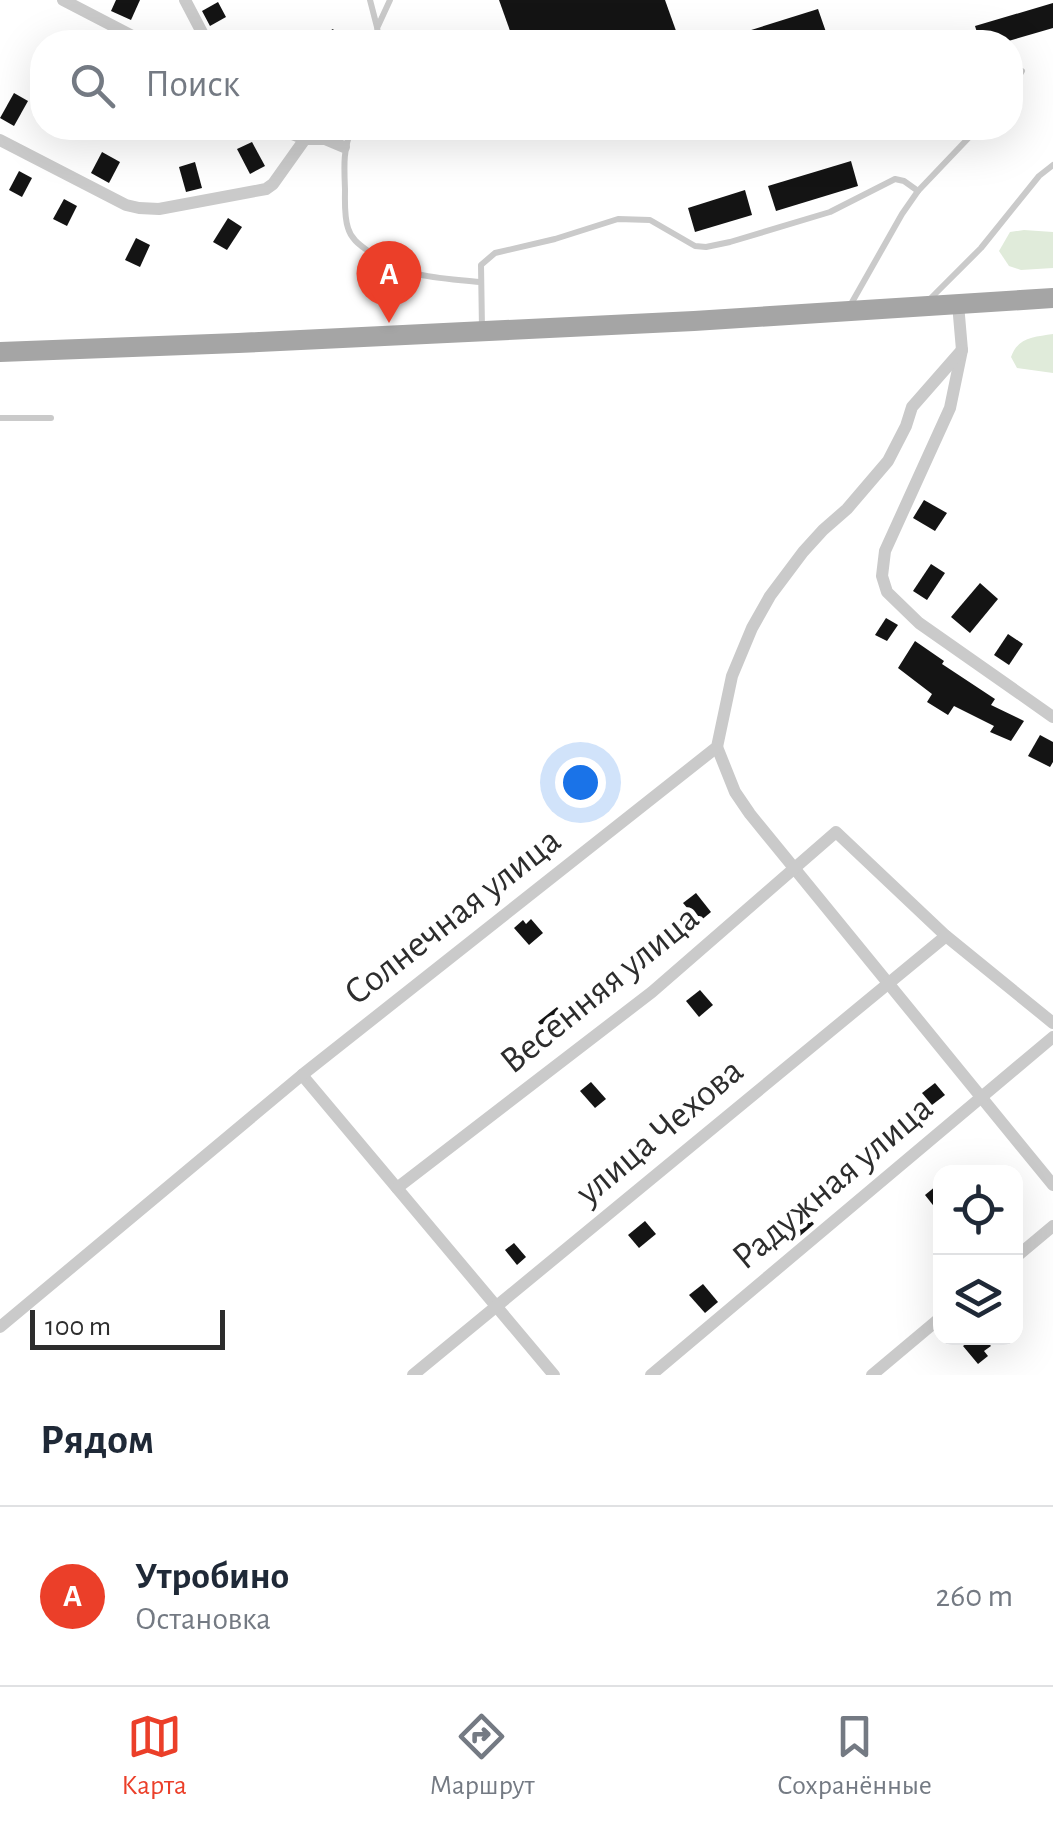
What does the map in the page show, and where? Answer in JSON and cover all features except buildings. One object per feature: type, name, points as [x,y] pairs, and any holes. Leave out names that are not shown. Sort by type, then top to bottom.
[{"type":"main road","points":[[0,352],[694,321],[1053,298]]},
{"type":"street","points":[[63,0],[121,30]]},
{"type":"street","points":[[185,0],[200,30]]},
{"type":"street","points":[[0,140],[126,205],[149,210],[266,190],[304,140]]},
{"type":"street","points":[[328,140],[344,146]]},
{"type":"street","points":[[958,304],[962,350],[950,408],[886,552],[882,584],[920,623],[1053,718]]},
{"type":"street","points":[[962,350],[912,407],[888,461],[847,510],[803,552],[770,596],[732,676],[717,746],[735,792],[1053,1186]]},
{"type":"street","name":"Солнечная улица","points":[[0,1327],[302,1075],[717,746]]},
{"type":"street","name":"Весенняя улица","points":[[398,1188],[652,992],[836,832],[946,936]]},
{"type":"street","points":[[946,936],[1053,1023]]},
{"type":"street","name":"улица Чехова","points":[[413,1375],[946,936]]},
{"type":"street","name":"Радужная улица","points":[[651,1375],[1053,1038]]},
{"type":"street","points":[[302,1075],[554,1375]]},
{"type":"street","points":[[1018,1255],[1053,1226]]},
{"type":"street","points":[[872,1375],[933,1324]]},
{"type":"lane","points":[[370,0],[377,30]]},
{"type":"lane","points":[[377,27],[390,0]]},
{"type":"lane","points":[[347,140],[348,228],[359,245],[408,273],[480,282]]},
{"type":"lane","points":[[848,310],[918,191],[967,140]]},
{"type":"lane","points":[[924,306],[1053,165]]},
{"type":"lane","points":[[482,330],[481,265],[495,252],[618,219],[650,220],[695,246],[706,247],[830,212],[895,179],[918,191]]},
{"type":"lane","points":[[0,418],[50,418]]},
{"type":"green space","points":[[1010,232],[1053,232],[1053,268],[1021,270],[1009,266],[999,251]]},
{"type":"green space","points":[[1053,334],[1053,373],[1017,368],[1011,357],[1018,345]]},
{"type":"place","name":"Утробино","points":[[389,323]]}]
